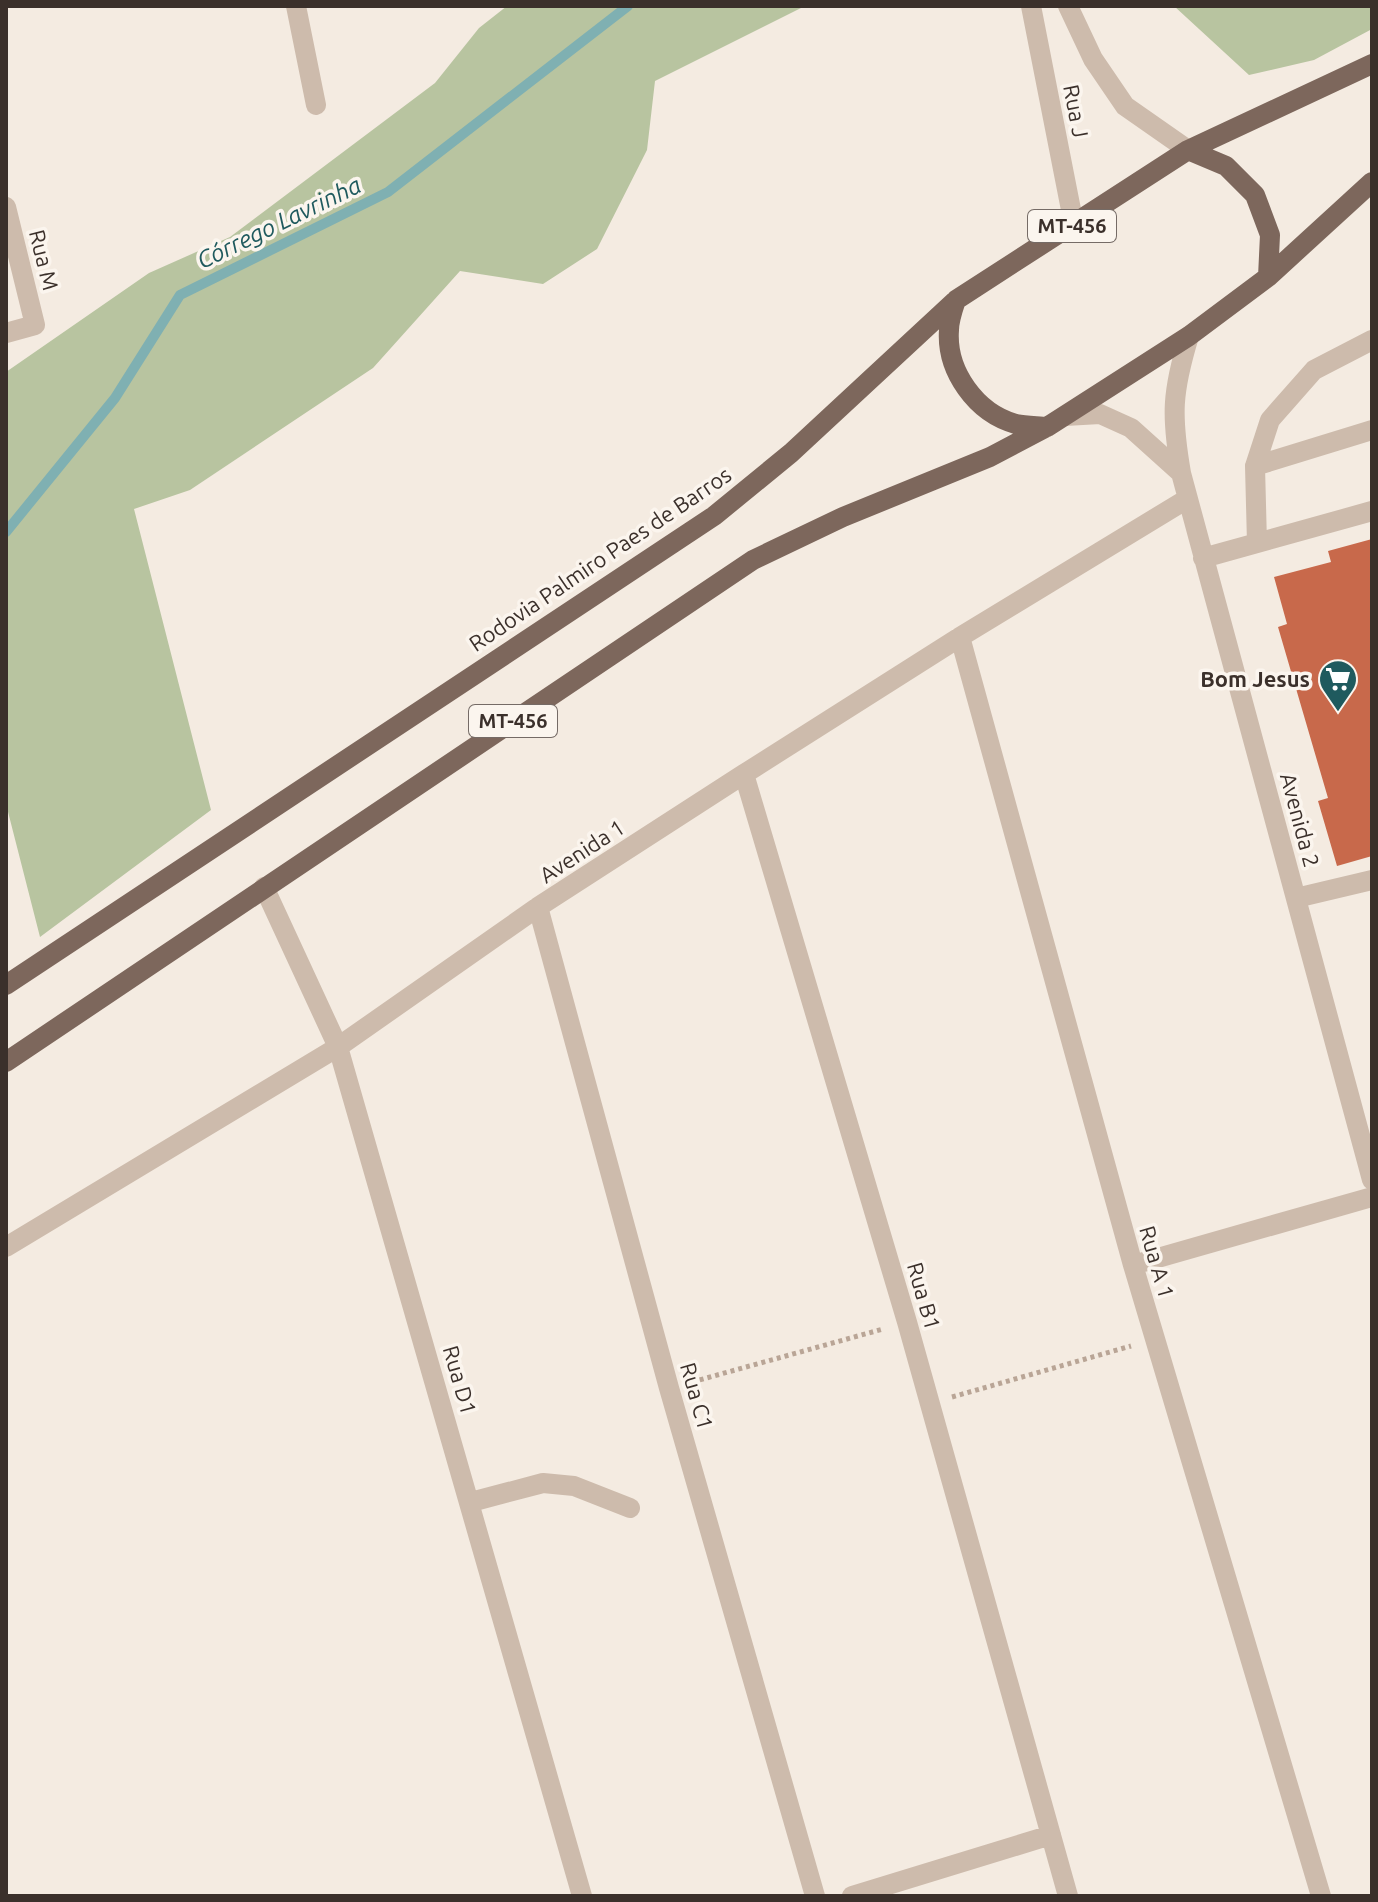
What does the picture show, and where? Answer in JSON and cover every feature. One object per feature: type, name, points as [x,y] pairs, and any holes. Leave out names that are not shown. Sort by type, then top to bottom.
[{"type":"main road","name":"Rodovia Palmiro Paes de Barros","points":[[6,985],[714,516],[791,453],[956,300],[1188,150],[1372,64]]},
{"type":"main road","points":[[1188,150],[1226,166],[1255,195],[1270,235],[1268,277]]},
{"type":"main road","name":"MT-456","points":[[6,1062],[753,560],[843,517],[990,457],[1065,416],[1189,336],[1268,277],[1372,182]]},
{"type":"main road","points":[[956,300],[949,330],[952,361],[965,389],[988,411],[1016,424],[1047,427]]},
{"type":"street","points":[[296,6],[316,105]]},
{"type":"street","name":"Rua J","points":[[1031,6],[1074,225]]},
{"type":"street","name":"Rua J","points":[[1068,6],[1093,59],[1125,106],[1188,150]]},
{"type":"street","name":"Rua M","points":[[6,207],[35,325],[6,333]]},
{"type":"street","name":"Avenida 2","points":[[1189,336],[1174,397],[1174,431],[1181,473],[1372,1180]]},
{"type":"street","points":[[1257,543],[1255,466],[1270,420],[1314,370],[1372,340]]},
{"type":"street","points":[[1065,416],[1100,414],[1131,428],[1181,473]]},
{"type":"street","points":[[1255,466],[1372,430]]},
{"type":"street","name":"Avenida 1","points":[[6,1247],[338,1047],[538,907],[744,774],[960,637],[1187,499]]},
{"type":"street","points":[[1203,558],[1372,511]]},
{"type":"street","name":"Rua A 1","points":[[960,637],[1133,1265],[1321,1896]]},
{"type":"street","name":"Rua B1","points":[[744,774],[907,1322],[1068,1896]]},
{"type":"street","points":[[1296,898],[1372,880]]},
{"type":"street","name":"Rua D1","points":[[264,887],[338,1047],[582,1896]]},
{"type":"street","name":"Rua C1","points":[[538,907],[669,1388],[815,1896]]},
{"type":"street","points":[[1133,1265],[1372,1197]]},
{"type":"street","points":[[471,1502],[543,1483],[574,1486],[630,1508]]},
{"type":"street","points":[[852,1896],[1051,1835]]},
{"type":"path","points":[[669,1388],[907,1322]]},
{"type":"path","points":[[930,1404],[1155,1339]]},
{"type":"green space","points":[[507,6],[805,6],[655,81],[647,150],[597,249],[543,284],[460,271],[373,368],[190,490],[134,509],[211,810],[40,937],[6,804],[6,372],[149,273],[230,237],[435,83],[479,28]]},
{"type":"green space","points":[[1174,6],[1372,6],[1372,29],[1314,60],[1249,75]]},
{"type":"building","name":"Bom Jesus","points":[[1372,539],[1372,856],[1337,866],[1318,801],[1328,798],[1278,627],[1287,624],[1274,577],[1331,562],[1328,551]]},
{"type":"waterway","name":"Córrego Lavrinha","points":[[6,532],[115,398],[180,295],[388,192],[628,6]]},
{"type":"place","name":"Bom Jesus","points":[[1338,713]]}]
